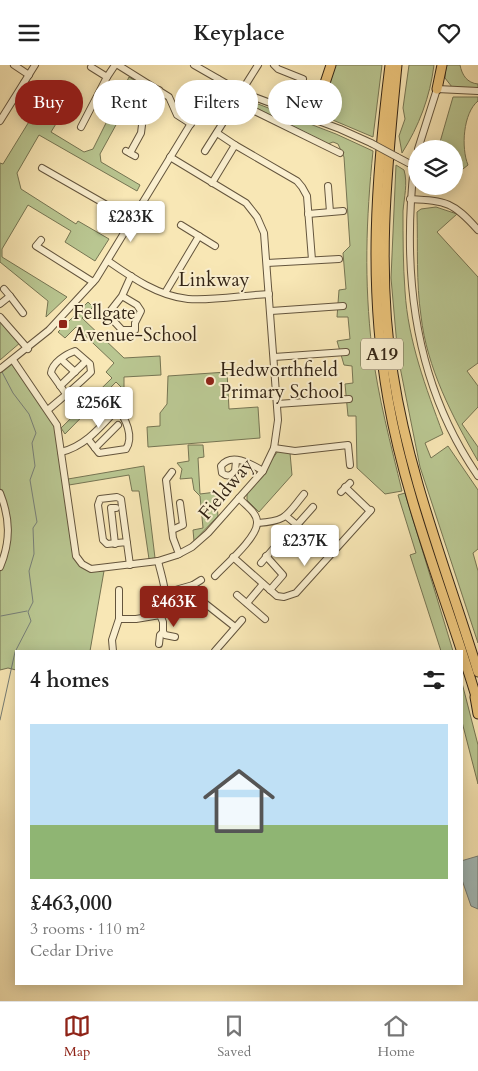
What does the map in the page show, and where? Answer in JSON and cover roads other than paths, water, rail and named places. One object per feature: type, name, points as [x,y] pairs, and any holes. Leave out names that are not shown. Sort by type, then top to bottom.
[{"type":"highway","points":[[326,80],[331,65]]},
{"type":"highway","points":[[384,115],[386,65]]},
{"type":"highway","points":[[437,89],[442,65]]},
{"type":"highway","name":"A19","points":[[396,66],[384,115],[378,178],[375,269],[378,316],[388,400],[406,477],[461,650]]},
{"type":"highway","name":"A19","points":[[396,66],[383,251],[386,324],[392,373],[401,421],[417,484],[478,673]]},
{"type":"highway","name":"A19","points":[[463,656],[478,703]]},
{"type":"highway","name":"A19","points":[[473,687],[478,714]]},
{"type":"street","points":[[14,65],[29,75]]},
{"type":"street","points":[[26,80],[35,65]]},
{"type":"street","points":[[81,127],[107,77],[117,65],[142,80]]},
{"type":"street","points":[[194,65],[218,79]]},
{"type":"street","points":[[250,80],[258,65]]},
{"type":"street","points":[[274,65],[278,69],[300,75]]},
{"type":"street","points":[[91,67],[107,77]]},
{"type":"street","points":[[421,140],[437,89],[478,91]]},
{"type":"street","points":[[165,94],[169,97],[175,110]]},
{"type":"street","points":[[0,121],[15,97]]},
{"type":"street","points":[[258,112],[336,149]]},
{"type":"street","points":[[130,153],[141,133],[142,125]]},
{"type":"street","points":[[0,369],[28,349],[67,312],[93,282],[108,261],[189,125]]},
{"type":"street","points":[[206,151],[221,125]]},
{"type":"street","points":[[328,125],[371,143],[408,163]]},
{"type":"street","points":[[216,133],[296,181],[306,196],[312,260]]},
{"type":"street","points":[[212,183],[236,145]]},
{"type":"street","name":"Fieldway","points":[[13,359],[49,409],[57,425],[76,556],[82,564],[91,569],[158,561],[179,554],[208,533],[263,471],[274,448],[278,420],[264,233],[257,217],[246,203],[170,157]]},
{"type":"street","points":[[42,168],[133,220]]},
{"type":"street","points":[[328,186],[330,212]]},
{"type":"street","points":[[410,195],[411,276],[423,355],[433,388],[451,431],[478,476]]},
{"type":"street","points":[[410,199],[436,201],[452,205],[478,230]]},
{"type":"street","points":[[308,214],[343,211]]},
{"type":"street","points":[[181,225],[215,245]]},
{"type":"street","points":[[165,293],[199,236]]},
{"type":"street","points":[[41,240],[35,245],[93,282]]},
{"type":"street","points":[[267,263],[339,259]]},
{"type":"street","name":"Linkway","points":[[108,261],[131,276],[165,293],[188,299],[269,294]]},
{"type":"street","points":[[122,296],[137,305],[141,311],[135,323],[136,334],[122,330],[110,317],[111,310],[122,296],[131,276]]},
{"type":"street","points":[[4,289],[23,309]]},
{"type":"street","points":[[0,304],[10,296]]},
{"type":"street","points":[[271,311],[343,305]]},
{"type":"street","points":[[0,317],[28,349]]},
{"type":"street","points":[[49,409],[91,372],[90,364],[75,351],[68,353],[52,368],[51,373],[66,394]]},
{"type":"street","points":[[274,357],[346,352]]},
{"type":"street","points":[[64,362],[75,372]]},
{"type":"street","points":[[60,386],[83,364]]},
{"type":"street","points":[[277,404],[349,399]]},
{"type":"street","points":[[60,452],[75,449],[88,439],[124,402]]},
{"type":"street","points":[[88,439],[99,453],[126,449],[129,444],[126,418],[117,409]]},
{"type":"street","points":[[95,447],[118,425]]},
{"type":"street","points":[[274,448],[295,451],[352,445],[350,465]]},
{"type":"street","points":[[236,461],[248,462],[263,471]]},
{"type":"street","points":[[172,472],[166,480],[174,543],[179,554]]},
{"type":"street","points":[[233,557],[270,590],[284,597],[296,593],[371,510],[345,487]]},
{"type":"street","points":[[0,493],[9,529],[8,544],[0,567]]},
{"type":"street","points":[[258,523],[276,522],[286,516],[304,494]]},
{"type":"street","points":[[127,542],[107,545],[103,540],[98,505],[100,499],[118,497],[121,499],[127,542],[130,565]]},
{"type":"street","points":[[215,576],[255,532],[258,523],[254,513],[239,498]]},
{"type":"street","points":[[172,530],[183,525],[180,503]]},
{"type":"street","points":[[297,525],[313,507]]},
{"type":"street","points":[[115,544],[111,508],[116,508]]},
{"type":"street","points":[[286,516],[305,532]]},
{"type":"street","points":[[261,563],[274,548]]},
{"type":"street","points":[[266,556],[283,575],[270,590]]},
{"type":"street","points":[[119,619],[136,619],[160,615],[166,607],[158,561]]},
{"type":"street","points":[[165,593],[193,585],[201,580]]},
{"type":"street","points":[[246,603],[263,584]]},
{"type":"street","points":[[193,585],[202,601],[234,627]]},
{"type":"street","points":[[113,650],[112,640],[119,619],[119,589]]},
{"type":"street","points":[[236,595],[265,619]]},
{"type":"street","points":[[111,601],[120,600]]},
{"type":"street","points":[[159,643],[160,635],[163,632],[163,623],[160,615]]},
{"type":"street","points":[[216,650],[242,620]]},
{"type":"street","points":[[163,632],[164,635],[175,637]]},
{"type":"water","points":[[478,856],[478,909],[471,906],[463,883],[463,860]]},
{"type":"waterway","points":[[2,372],[13,393],[29,414],[36,433],[32,443],[35,466],[30,480],[37,522],[33,528],[34,554],[29,571],[33,602],[28,612],[31,621],[16,650]]},
{"type":"waterway","points":[[1,616],[27,611]]},
{"type":"waterway","points":[[0,720],[15,652]]},
{"type":"place","name":"Fellgate Avenue-School","points":[[63,324]]},
{"type":"place","name":"Hedworthfield Primary School","points":[[210,381]]}]
